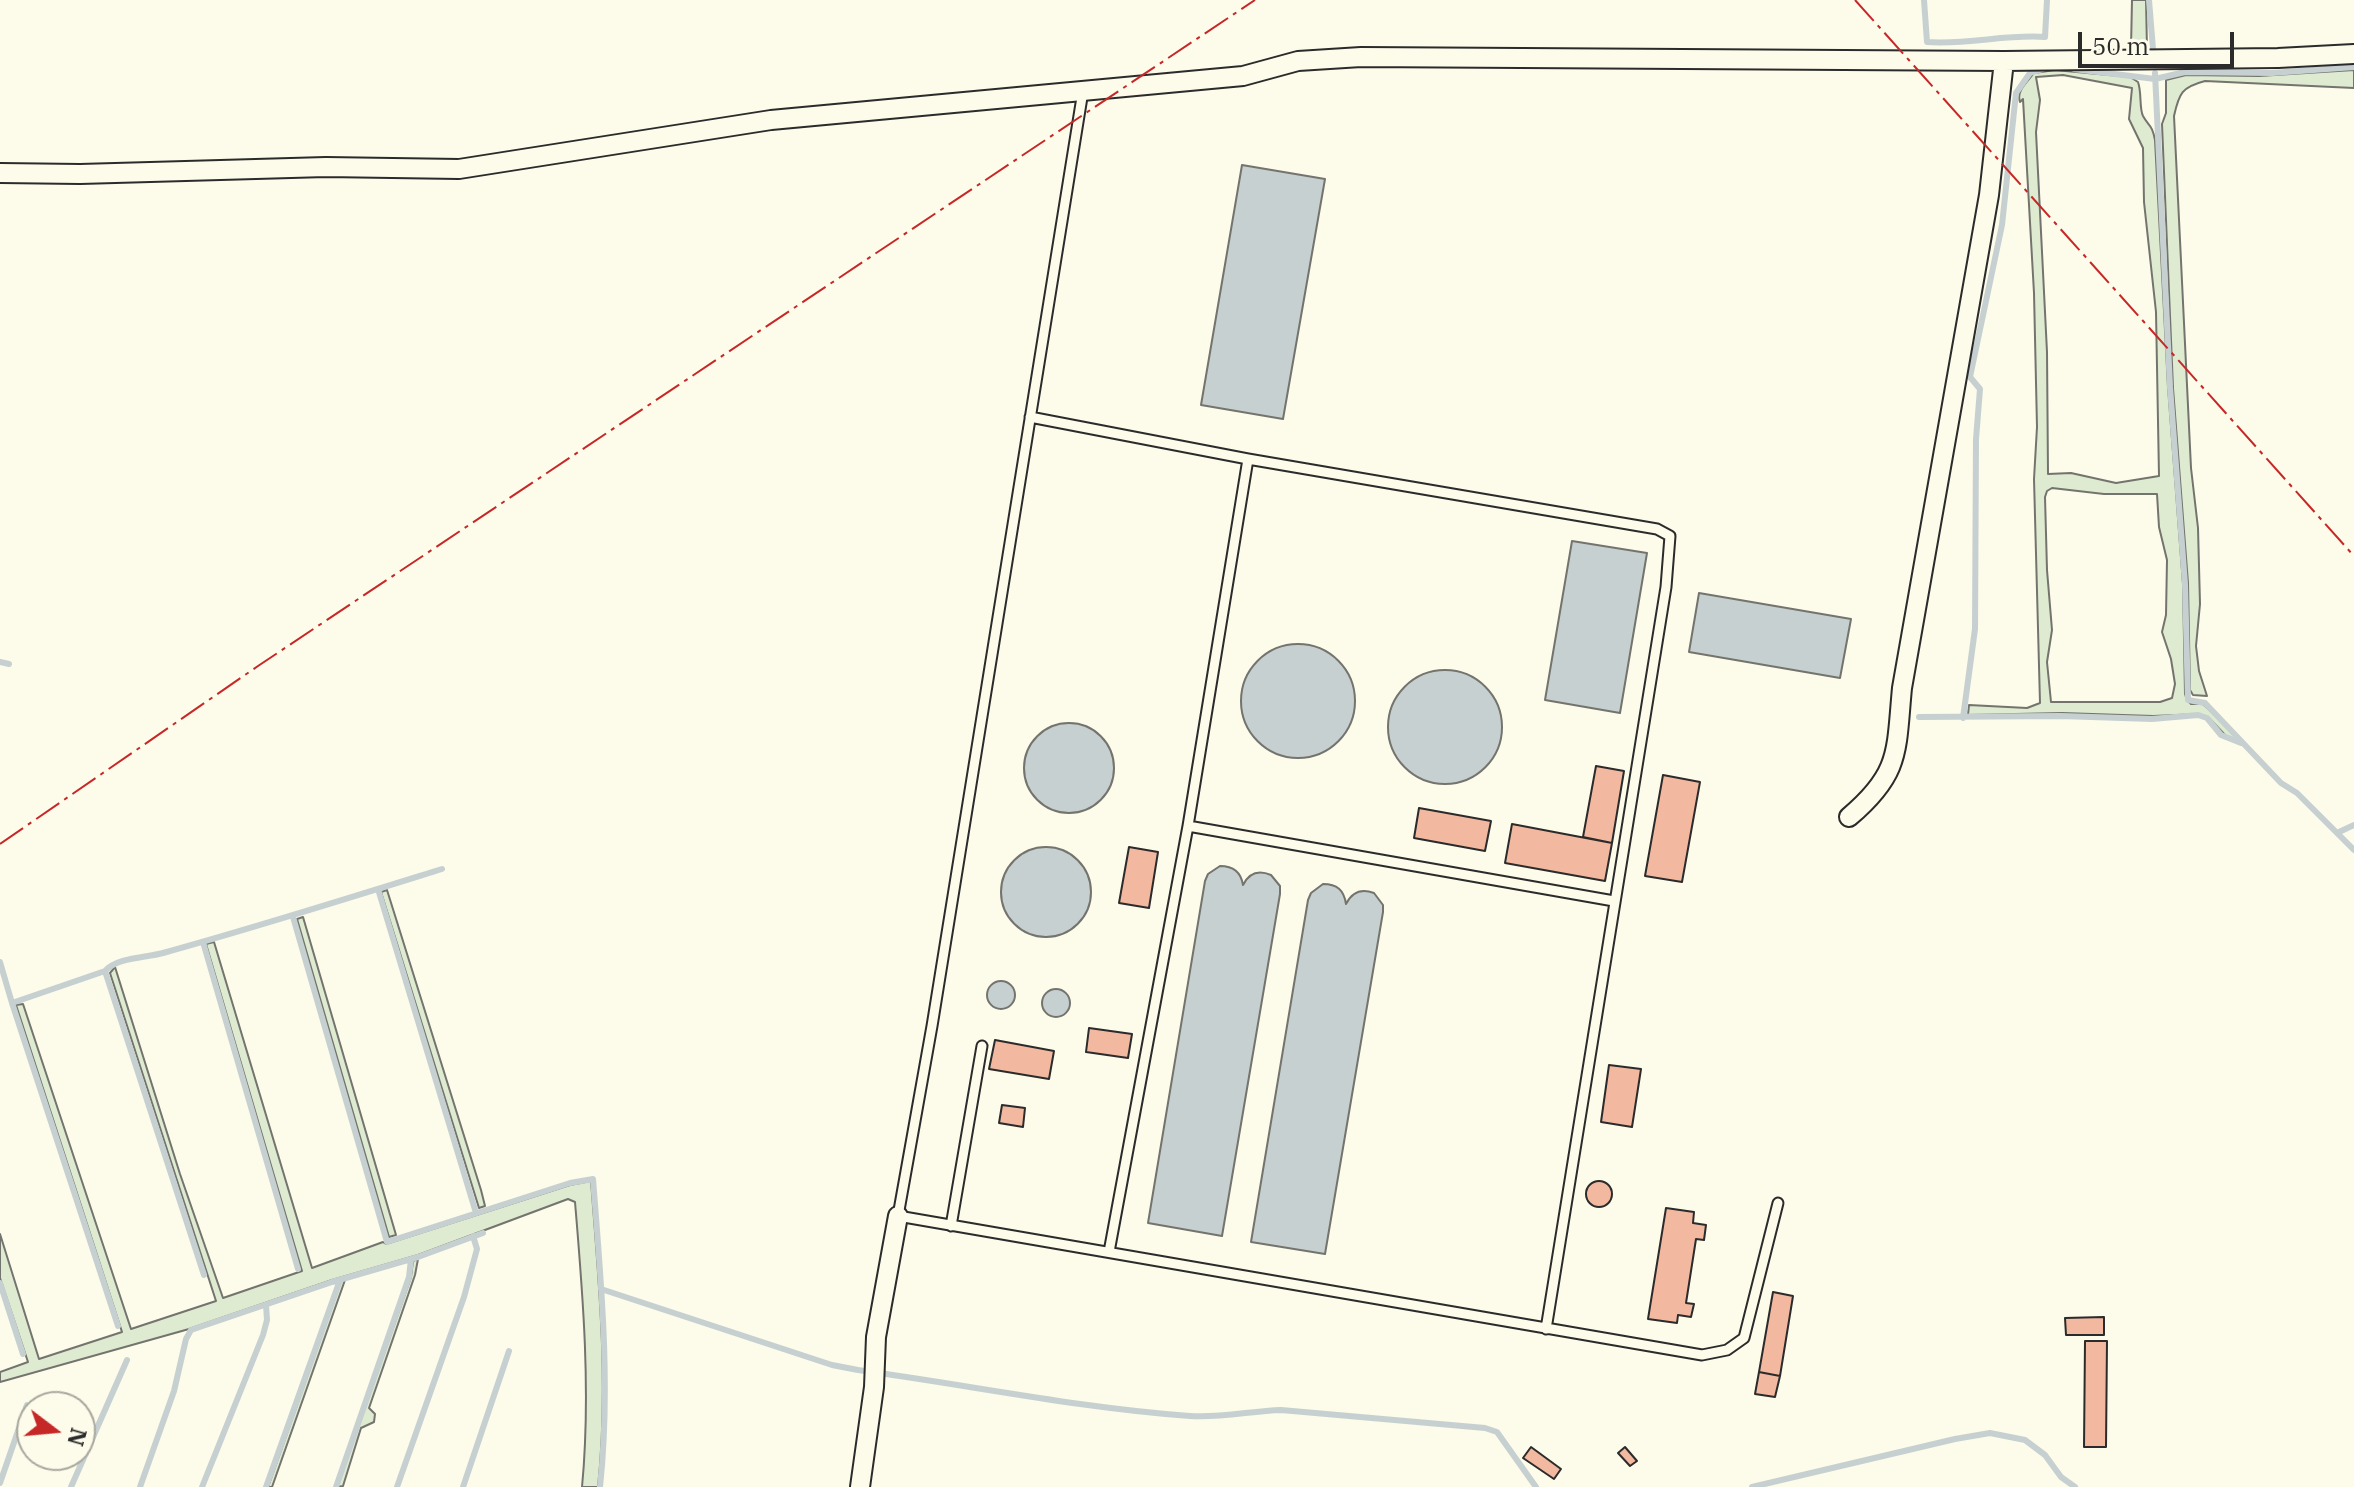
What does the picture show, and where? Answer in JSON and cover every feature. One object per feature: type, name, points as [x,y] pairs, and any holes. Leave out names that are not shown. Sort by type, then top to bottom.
[{"type":"street","points":[[0,173],[80,174],[326,167],[459,169],[771,120],[1243,76],[1298,61],[1361,57],[2004,61],[2278,58],[2354,54]]},
{"type":"street","points":[[1849,817],[1886,778],[1896,749],[1902,688],[1989,195],[2004,61]]},
{"type":"street","points":[[860,1487],[874,1387],[876,1337],[898,1216]]},
{"type":"lane","points":[[1083,91],[932,1026],[898,1216],[1702,1355],[1727,1350],[1744,1338],[1778,1203]]},
{"type":"lane","points":[[1030,417],[1248,459],[1657,529],[1670,536],[1666,587],[1546,1329]]},
{"type":"lane","points":[[1109,1252],[1188,826],[1248,459]]},
{"type":"lane","points":[[1188,826],[1614,901]]},
{"type":"lane","points":[[951,1226],[982,1046]]},
{"type":"green space","points":[[2132,0],[2146,0],[2147,49],[2131,48]]},
{"type":"green space","points":[[2055,70],[2130,77],[2138,82],[2142,113],[2155,140],[2168,387],[2183,584],[2185,694],[2191,704],[2203,704],[2235,734],[2238,741],[2228,738],[2209,718],[2199,714],[1968,715],[1969,705],[2027,708],[2040,703],[2034,479],[2037,427],[2034,293],[2023,99],[2020,102],[2019,98],[2034,73]],"holes":[[[2063,75],[2132,88],[2129,119],[2143,148],[2144,202],[2156,312],[2159,476],[2116,483],[2071,473],[2048,474],[2047,352],[2036,132],[2040,100],[2036,77]],[[2052,488],[2104,494],[2157,494],[2159,527],[2167,560],[2166,615],[2162,632],[2175,684],[2172,698],[2160,702],[2051,702],[2047,662],[2052,630],[2045,497]]]},
{"type":"green space","points":[[2354,70],[2354,88],[2205,81],[2186,89],[2176,108],[2191,468],[2198,528],[2200,604],[2196,646],[2199,671],[2207,696],[2193,695],[2190,690],[2188,583],[2173,388],[2162,124],[2166,113],[2166,80],[2186,75],[2259,76]]},
{"type":"green space","points":[[387,890],[481,1190],[485,1206],[479,1208],[381,892]]},
{"type":"green space","points":[[303,917],[396,1235],[389,1237],[297,919]]},
{"type":"green space","points":[[214,942],[312,1268],[383,1242],[386,1244],[591,1181],[603,1372],[598,1487],[582,1487],[586,1416],[585,1344],[575,1202],[568,1199],[418,1255],[332,1280],[189,1329],[0,1382],[0,1372],[28,1362],[0,1278],[0,1234],[39,1359],[122,1332],[16,1005],[23,1004],[131,1329],[216,1301],[110,973],[115,967],[180,1174],[223,1298],[302,1271],[206,944]]},
{"type":"green space","points":[[418,1259],[369,1408],[375,1414],[374,1422],[361,1428],[343,1486],[337,1487],[411,1277],[413,1261]]},
{"type":"green space","points":[[345,1280],[272,1487],[268,1487],[341,1281]]},
{"type":"shaded area","points":[[1242,165],[1325,179],[1283,419],[1201,405]]},
{"type":"shaded area","points":[[1572,541],[1647,553],[1620,713],[1545,700]]},
{"type":"shaded area","points":[[1699,593],[1851,619],[1840,678],[1689,652]]},
{"type":"shaded area","points":[[1298,644],[1320,649],[1338,661],[1350,679],[1355,701],[1350,723],[1338,741],[1320,753],[1298,758],[1276,753],[1258,741],[1246,723],[1241,701],[1246,679],[1258,661],[1276,649]]},
{"type":"shaded area","points":[[1445,670],[1467,675],[1485,687],[1497,705],[1502,727],[1497,749],[1485,767],[1467,779],[1445,784],[1423,779],[1405,767],[1393,749],[1388,727],[1393,705],[1405,687],[1423,675]]},
{"type":"shaded area","points":[[1069,723],[1086,726],[1101,736],[1111,751],[1114,768],[1111,785],[1101,800],[1086,810],[1069,813],[1052,810],[1037,800],[1027,785],[1024,768],[1027,751],[1037,736],[1052,726]]},
{"type":"shaded area","points":[[1046,847],[1063,850],[1078,860],[1088,875],[1091,892],[1088,909],[1078,924],[1063,934],[1046,937],[1029,934],[1014,924],[1004,909],[1001,892],[1004,875],[1014,860],[1029,850]]},
{"type":"shaded area","points":[[1220,866],[1236,871],[1243,885],[1251,875],[1262,873],[1271,875],[1280,886],[1222,1236],[1148,1223],[1205,881],[1208,874]]},
{"type":"shaded area","points":[[1323,884],[1339,889],[1346,904],[1354,894],[1365,891],[1374,893],[1383,905],[1325,1254],[1251,1242],[1308,900],[1311,893]]},
{"type":"shaded area","points":[[1001,981],[1011,985],[1015,995],[1011,1005],[1001,1009],[991,1005],[987,995],[991,985]]},
{"type":"shaded area","points":[[1056,989],[1066,993],[1070,1003],[1066,1013],[1056,1017],[1046,1013],[1042,1003],[1046,993]]},
{"type":"building","points":[[1596,766],[1624,771],[1612,843],[1583,837]]},
{"type":"building","points":[[1663,775],[1700,782],[1682,882],[1645,876]]},
{"type":"building","points":[[1419,808],[1491,821],[1485,851],[1414,838]]},
{"type":"building","points":[[1512,824],[1612,843],[1605,881],[1505,863]]},
{"type":"building","points":[[1129,847],[1158,852],[1149,908],[1119,903]]},
{"type":"building","points":[[1089,1028],[1132,1034],[1128,1058],[1086,1052]]},
{"type":"building","points":[[995,1040],[1054,1051],[1049,1079],[989,1069]]},
{"type":"building","points":[[1609,1065],[1641,1069],[1632,1127],[1601,1122]]},
{"type":"building","points":[[1002,1105],[1025,1108],[1023,1127],[999,1123]]},
{"type":"building","points":[[1599,1181],[1608,1185],[1612,1194],[1608,1203],[1599,1207],[1590,1203],[1586,1194],[1590,1185]]},
{"type":"building","points":[[1666,1208],[1694,1212],[1693,1223],[1706,1225],[1704,1240],[1696,1239],[1686,1303],[1694,1304],[1691,1317],[1678,1315],[1677,1323],[1648,1319]]},
{"type":"building","points":[[1773,1292],[1793,1296],[1780,1376],[1759,1372]]},
{"type":"building","points":[[2104,1317],[2104,1335],[2066,1335],[2065,1318]]},
{"type":"building","points":[[2085,1341],[2107,1341],[2106,1447],[2084,1447]]},
{"type":"building","points":[[1759,1372],[1780,1376],[1775,1397],[1755,1394]]},
{"type":"building","points":[[1531,1447],[1561,1469],[1554,1479],[1523,1458]]},
{"type":"building","points":[[1625,1447],[1637,1461],[1630,1466],[1618,1453]]},
{"type":"waterway","points":[[1924,0],[1927,42],[1942,43],[2045,37],[2047,0]]},
{"type":"waterway","points":[[2149,0],[2153,49]]},
{"type":"waterway","points":[[2074,69],[2155,79],[2185,72],[2272,73],[2354,67]]},
{"type":"waterway","points":[[1963,718],[1975,629],[1976,439],[1980,389],[1970,377],[2002,225],[2016,93],[2030,73],[2043,69]]},
{"type":"waterway","points":[[2155,73],[2170,387],[2185,584],[2188,700],[2205,703],[2281,783],[2297,793],[2354,850]]},
{"type":"waterway","points":[[0,662],[9,664]]},
{"type":"waterway","points":[[1919,717],[2152,719],[2198,715],[2207,718],[2221,735],[2241,743]]},
{"type":"waterway","points":[[2337,833],[2354,825]]},
{"type":"waterway","points":[[0,962],[12,1003],[105,971],[124,960],[198,943],[442,869]]},
{"type":"waterway","points":[[378,889],[476,1213]]},
{"type":"waterway","points":[[293,917],[387,1242],[570,1183],[593,1179],[605,1372],[600,1487]]},
{"type":"waterway","points":[[203,942],[298,1269]]},
{"type":"waterway","points":[[105,971],[204,1275]]},
{"type":"waterway","points":[[12,1003],[118,1326]]},
{"type":"waterway","points":[[140,1487],[174,1391],[186,1339],[191,1330],[483,1233]]},
{"type":"waterway","points":[[397,1487],[464,1297],[477,1249],[473,1236]]},
{"type":"waterway","points":[[336,1487],[409,1277],[411,1259]]},
{"type":"waterway","points":[[266,1487],[340,1280]]},
{"type":"waterway","points":[[0,1283],[23,1354]]},
{"type":"waterway","points":[[601,1289],[832,1365],[858,1370],[1148,1412],[1202,1416],[1281,1410],[1485,1428],[1497,1432],[1536,1487]]},
{"type":"waterway","points":[[202,1487],[263,1335],[267,1320],[266,1305]]},
{"type":"waterway","points":[[463,1487],[509,1351]]},
{"type":"waterway","points":[[71,1487],[127,1360]]},
{"type":"waterway","points":[[1752,1487],[1990,1433],[2025,1440],[2045,1455],[2061,1477],[2075,1487]]},
{"type":"waterway","points":[[0,1483],[16,1437]]},
{"type":"power","points":[[0,844],[258,666],[1255,0]]},
{"type":"power","points":[[1855,0],[2354,556]]}]
